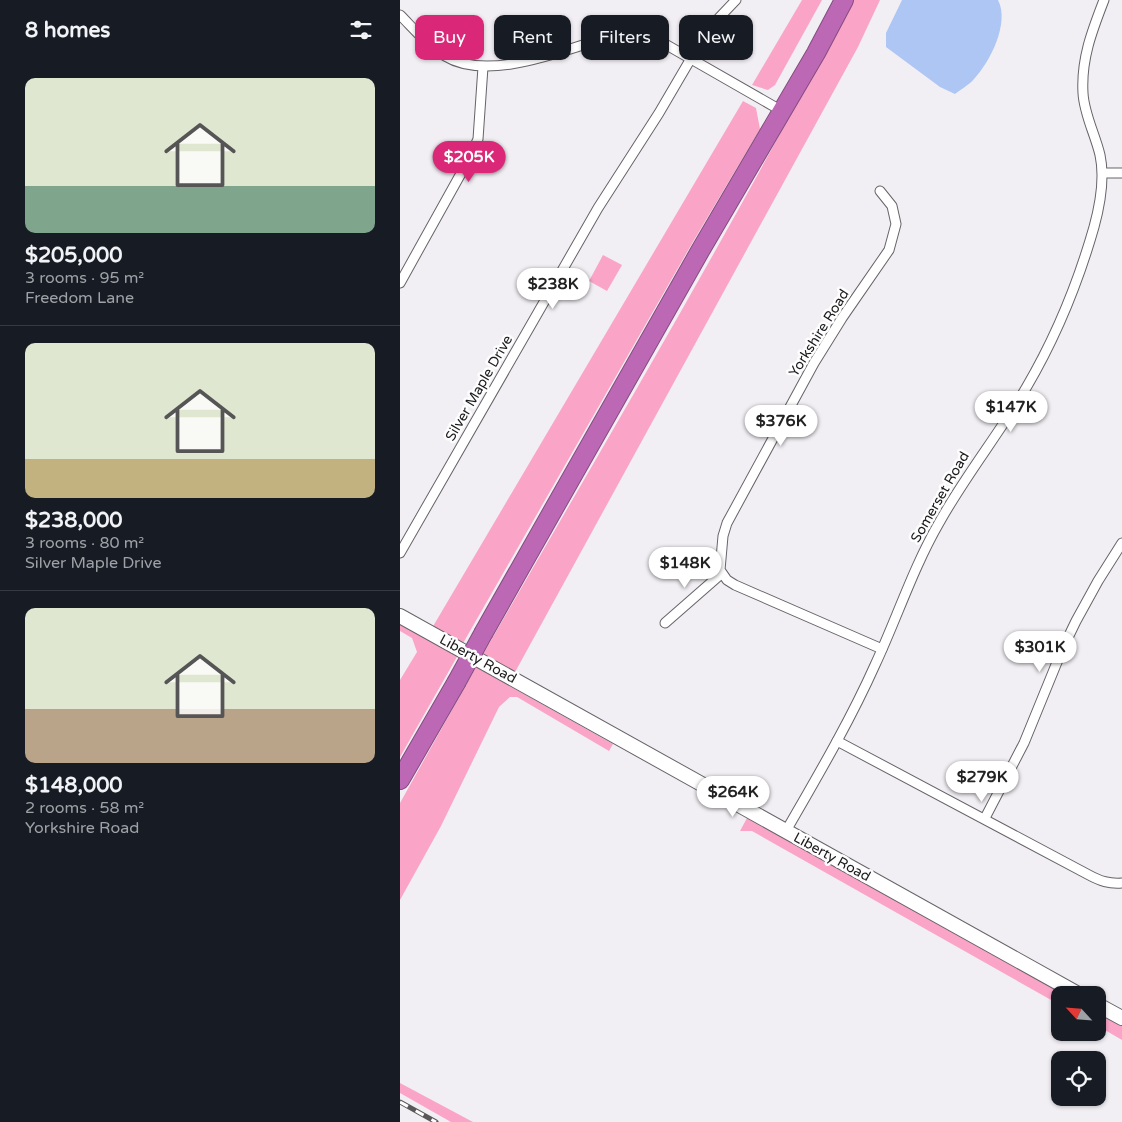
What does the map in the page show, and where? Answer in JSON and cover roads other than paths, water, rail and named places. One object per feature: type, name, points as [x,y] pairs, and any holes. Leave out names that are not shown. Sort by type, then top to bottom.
[{"type":"highway","points":[[400,780],[844,0]]},
{"type":"street","name":"Silver Maple Drive","points":[[722,15],[736,0]]},
{"type":"street","name":"Somerset Road","points":[[786,832],[837,741],[882,648],[915,569],[939,522],[964,480],[1026,387],[1059,324],[1072,293],[1094,225],[1101,191],[1102,173],[1100,157],[1085,108],[1082,69],[1085,54],[1104,0]]},
{"type":"street","points":[[400,15],[446,57],[460,63],[483,67],[505,66],[605,38],[620,36],[637,37],[665,44],[679,52]]},
{"type":"street","name":"Silver Maple Drive","points":[[400,553],[598,208],[690,60]]},
{"type":"street","points":[[693,60],[782,111]]},
{"type":"street","points":[[400,283],[469,159],[478,139],[483,67]]},
{"type":"street","points":[[1102,173],[1122,173]]},
{"type":"street","name":"Yorkshire Road","points":[[721,574],[723,536],[727,522],[814,363],[842,318],[889,250],[896,224],[892,206],[880,191]]},
{"type":"street","points":[[985,818],[1024,743],[1076,621],[1098,580],[1122,544]]},
{"type":"street","points":[[665,622],[721,574],[726,580],[735,585],[882,648]]},
{"type":"street","name":"Liberty Road","points":[[400,616],[1064,986]]},
{"type":"street","points":[[837,741],[1102,881],[1111,884],[1122,883]]},
{"type":"street","points":[[1106,1009],[1122,1018]]},
{"type":"water","points":[[902,0],[998,0],[1002,20],[992,53],[974,79],[955,94],[940,87],[886,47],[886,33]]},
{"type":"railway","points":[[400,1102],[436,1122]]}]
